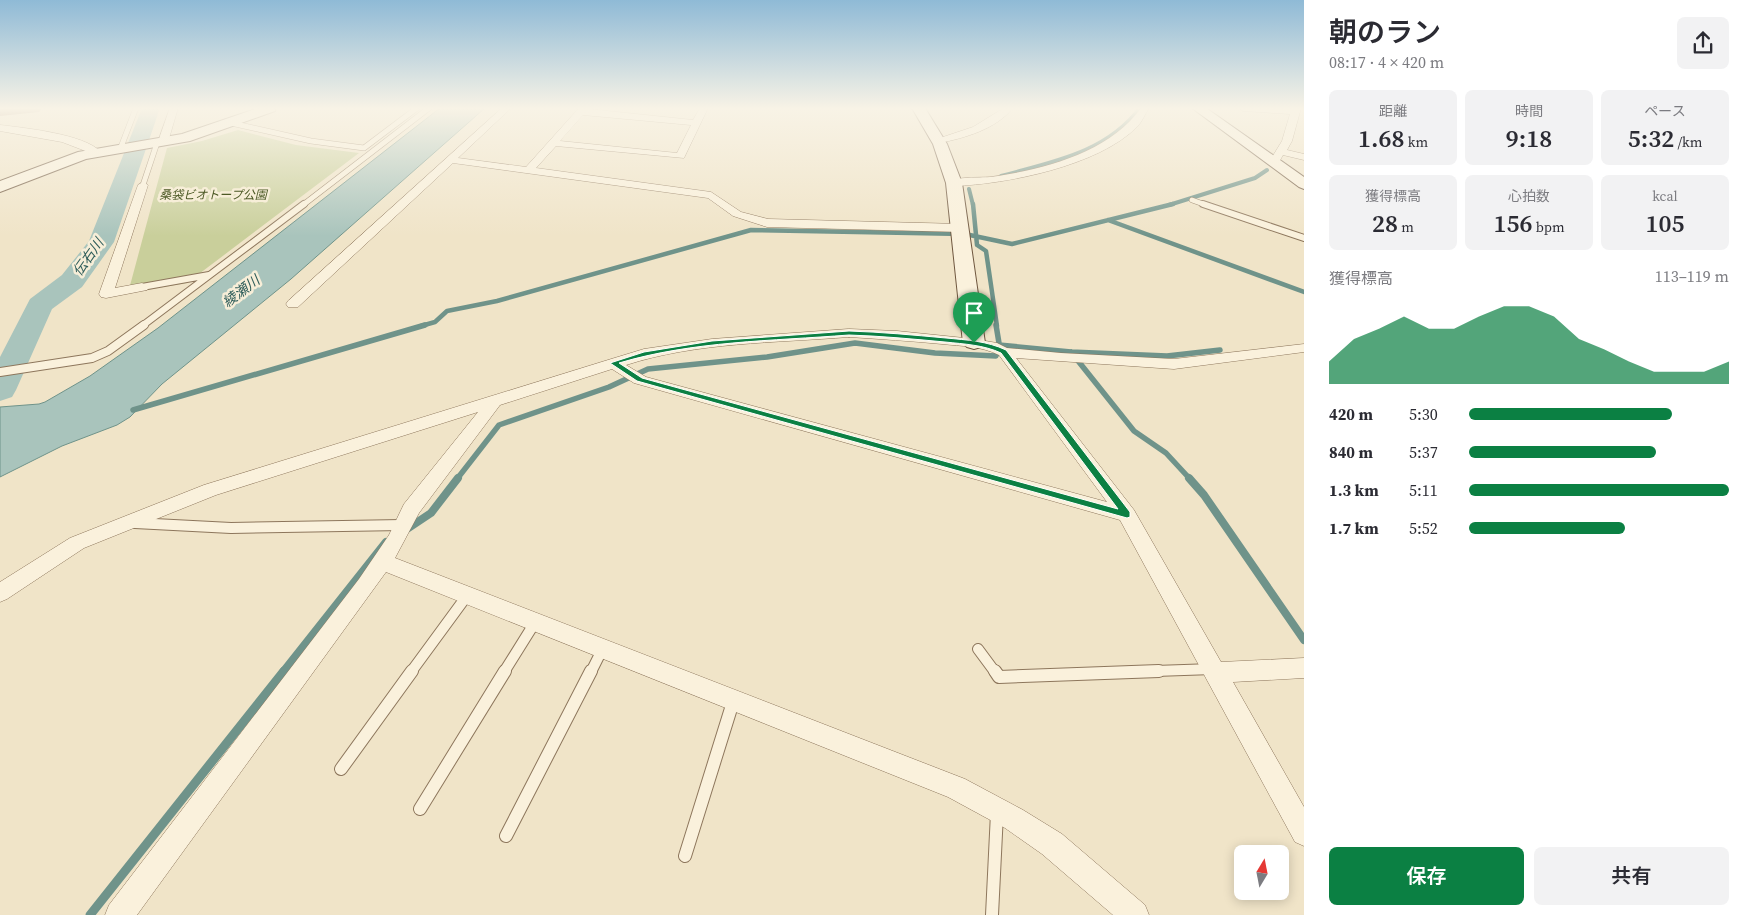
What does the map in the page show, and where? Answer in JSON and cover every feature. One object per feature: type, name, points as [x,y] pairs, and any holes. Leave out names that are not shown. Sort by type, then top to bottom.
[{"type":"main road","points":[[0,188],[39,170],[103,151]]},
{"type":"main road","points":[[944,151],[954,183],[974,343]]},
{"type":"main road","points":[[1268,151],[1277,156],[1304,184]]},
{"type":"street","points":[[293,304],[461,151]]},
{"type":"street","points":[[530,170],[547,151]]},
{"type":"street","points":[[629,151],[680,156],[683,151]]},
{"type":"street","points":[[954,183],[989,182],[1096,151]]},
{"type":"street","points":[[1280,151],[1277,156],[1304,157]]},
{"type":"street","points":[[451,160],[711,195],[737,214],[767,223],[961,228]]},
{"type":"street","points":[[142,287],[106,294],[143,185]]},
{"type":"street","points":[[0,593],[77,542],[127,523],[270,470],[644,354],[712,343],[849,333],[897,335],[974,343],[992,346],[1004,352],[1110,362],[1174,364],[1304,348]]},
{"type":"street","points":[[1004,352],[1127,515],[1304,833]]},
{"type":"street","points":[[614,363],[640,380],[1127,515]]},
{"type":"street","points":[[119,915],[382,562],[396,540],[411,509],[494,402]]},
{"type":"street","points":[[382,562],[534,624],[956,788],[997,810],[1052,844],[1135,915]]},
{"type":"street","points":[[1215,671],[1304,668]]},
{"type":"lane","points":[[143,185],[154,151]]},
{"type":"lane","points":[[0,372],[92,358],[108,352],[374,151]]},
{"type":"lane","points":[[1192,200],[1304,238]]},
{"type":"lane","points":[[142,287],[212,275]]},
{"type":"lane","points":[[127,523],[231,528],[402,525]]},
{"type":"lane","points":[[341,770],[466,596]]},
{"type":"lane","points":[[420,809],[534,624]]},
{"type":"lane","points":[[978,649],[999,677],[1215,671]]},
{"type":"lane","points":[[506,836],[602,650]]},
{"type":"lane","points":[[685,856],[733,702]]},
{"type":"lane","points":[[992,915],[997,810]]},
{"type":"green space","name":"桑袋ビオトープ公園","points":[[166,151],[341,151],[359,153],[187,283],[128,293]]},
{"type":"water","name":"綾瀬川","points":[[385,151],[437,151],[291,279],[162,384],[130,417],[117,425],[62,446],[0,477],[0,407],[45,402],[90,376],[158,328]]},
{"type":"waterway","name":"伝右川","points":[[0,390],[40,305],[72,281],[101,242],[135,151]]},
{"type":"waterway","points":[[1001,176],[1084,151]]},
{"type":"waterway","points":[[1169,205],[1255,178],[1267,170]]},
{"type":"waterway","points":[[969,189],[973,205]]},
{"type":"waterway","points":[[973,204],[976,236]]},
{"type":"waterway","points":[[1169,205],[1173,204]]},
{"type":"waterway","points":[[1108,220],[1169,205]]},
{"type":"waterway","points":[[976,236],[1012,244],[1108,220]]},
{"type":"waterway","points":[[1108,220],[1304,292]]},
{"type":"waterway","points":[[421,326],[435,322],[447,311],[497,301],[751,230],[965,234],[976,236]]},
{"type":"waterway","points":[[976,236],[977,245],[986,251],[997,326]]},
{"type":"waterway","points":[[133,410],[425,325]]},
{"type":"waterway","points":[[457,479],[499,425],[609,387],[648,369],[767,357],[855,343],[935,353],[996,356],[999,343],[996,325]]},
{"type":"waterway","points":[[999,345],[1071,352]]},
{"type":"waterway","points":[[1071,352],[1167,356],[1220,350]]},
{"type":"waterway","points":[[1071,352],[1134,431],[1166,453],[1190,479]]},
{"type":"waterway","points":[[407,529],[431,513],[458,478]]},
{"type":"waterway","points":[[1189,478],[1204,495],[1304,640]]},
{"type":"waterway","points":[[283,672],[386,542]]},
{"type":"waterway","points":[[90,915],[284,671]]},
{"type":"route","points":[[849,333],[897,335],[974,343],[992,346],[1004,352],[1127,515],[640,380],[614,363],[644,354],[712,343],[784,340],[849,333]]}]
